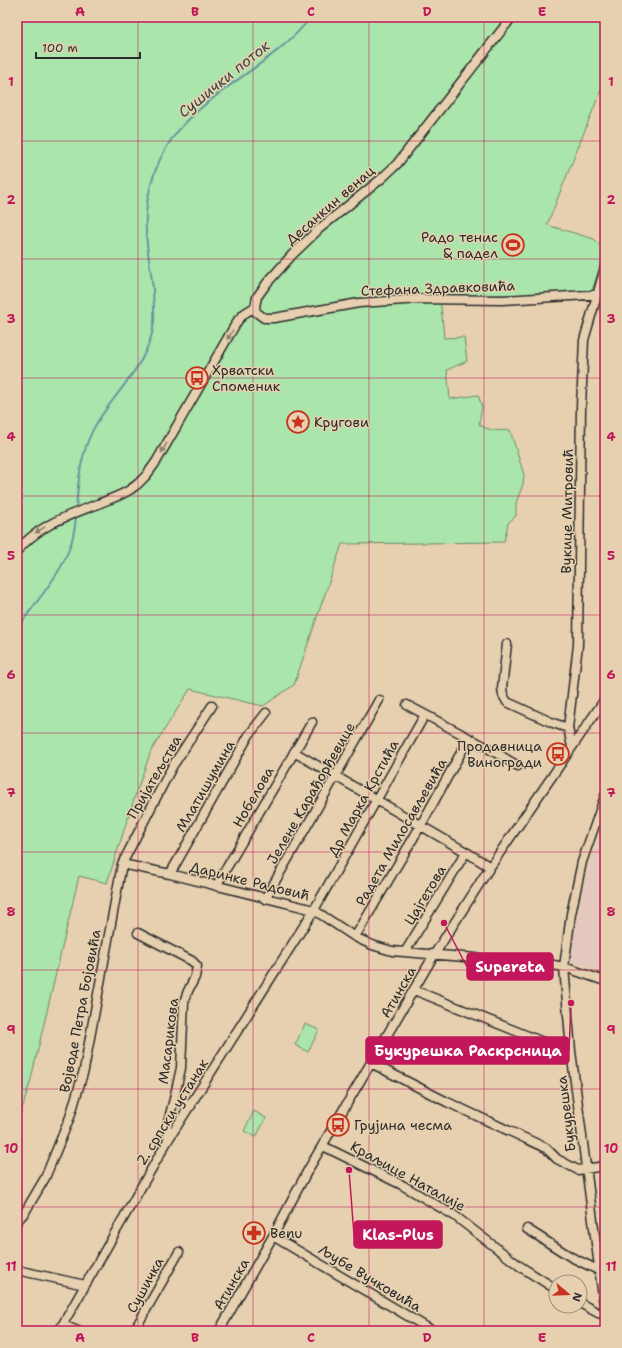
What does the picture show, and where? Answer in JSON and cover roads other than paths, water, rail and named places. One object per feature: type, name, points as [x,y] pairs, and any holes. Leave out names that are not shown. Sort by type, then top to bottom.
[{"type":"street","name":"Десанкин венац","points":[[255,307],[257,297],[267,283],[292,255],[319,229],[381,179],[397,164],[512,17]]},
{"type":"street","name":"Вукице Митровић","points":[[572,747],[568,728],[578,645],[581,407],[584,340],[605,268]]},
{"type":"street","name":"Стефана Здравковића","points":[[255,307],[256,312],[268,319],[359,303],[421,299],[502,300],[596,296],[605,294]]},
{"type":"street","points":[[17,551],[35,532],[68,515],[124,493],[145,477],[158,459],[238,320],[245,313],[255,307]]},
{"type":"street","points":[[507,644],[502,688],[503,695],[506,700],[511,704],[553,723],[568,728]]},
{"type":"street","name":"Атинска","points":[[219,1331],[273,1236],[308,1170],[434,955],[490,867],[605,699]]},
{"type":"street","name":"Јелене Карађорђевице","points":[[265,899],[380,700]]},
{"type":"street","points":[[406,705],[486,747],[518,766]]},
{"type":"street","name":"Пријатељства","points":[[122,864],[172,767],[212,706]]},
{"type":"street","name":"Млатишумина","points":[[170,874],[249,736],[266,713]]},
{"type":"street","name":"Др Марка Крстића","points":[[314,910],[424,714]]},
{"type":"street","name":"Нобелова","points":[[216,886],[312,722]]},
{"type":"street","name":"Радета Милосављевића","points":[[355,937],[469,738]]},
{"type":"street","points":[[294,752],[490,867]]},
{"type":"street","name":"Букурешка","points":[[605,796],[582,862],[571,914],[564,967],[571,1051],[586,1169],[601,1266],[605,1314]]},
{"type":"street","name":"Цајгетова","points":[[405,952],[466,852]]},
{"type":"street","name":"Даринке Радовић","points":[[122,864],[170,874],[265,899],[314,910],[355,937],[372,946],[392,951],[534,962],[564,967],[605,981]]},
{"type":"street","name":"Војводе Петра Бојовића","points":[[17,1221],[25,1212],[46,1178],[70,1117],[80,1085],[122,864]]},
{"type":"street","name":"2. српски устанак","points":[[61,1328],[168,1140],[314,910]]},
{"type":"street","name":"Масарикова","points":[[138,933],[192,961],[197,969],[184,1002],[181,1068],[174,1099],[190,1106]]},
{"type":"street","points":[[414,990],[558,1048],[571,1051]]},
{"type":"street","points":[[371,1063],[447,1102],[546,1148],[553,1156],[578,1170],[605,1166]]},
{"type":"street","points":[[168,1140],[167,1126],[174,1099]]},
{"type":"street","name":"Краљице Наталије","points":[[323,1146],[402,1185],[455,1216],[520,1267],[548,1284]]},
{"type":"street","points":[[527,1229],[571,1257],[601,1266]]},
{"type":"street","name":"Љубе Вучковића","points":[[273,1236],[433,1331]]},
{"type":"street","name":"Сушичка","points":[[134,1331],[179,1252]]},
{"type":"street","points":[[17,1270],[85,1285]]},
{"type":"street","points":[[588,1308],[605,1314]]},
{"type":"street","points":[[61,1328],[78,1331]]},
{"type":"waterway","name":"Сушички поток","points":[[76,510],[81,464],[92,431],[140,362],[151,336],[154,322],[154,310],[146,220],[148,196],[159,161],[171,140],[186,122],[203,106],[278,50],[296,34],[311,17]]},
{"type":"waterway","name":"Сушички поток","points":[[17,629],[46,590],[63,563],[74,532],[76,515]]},
{"type":"place","name":"Радо тенис & падел","points":[[513,245]]},
{"type":"place","name":"Хрватски Споменик","points":[[197,378]]},
{"type":"place","name":"Кругови","points":[[298,422]]},
{"type":"place","name":"Продавница Виногради","points":[[558,754]]},
{"type":"place","name":"Supereta","points":[[444,923]]},
{"type":"place","name":"Букурешка Раскрсница","points":[[571,1003]]},
{"type":"place","name":"Грујина чесма","points":[[338,1125]]},
{"type":"place","name":"Klas-Plus","points":[[349,1170]]},
{"type":"place","name":"Benu","points":[[254,1233]]}]
